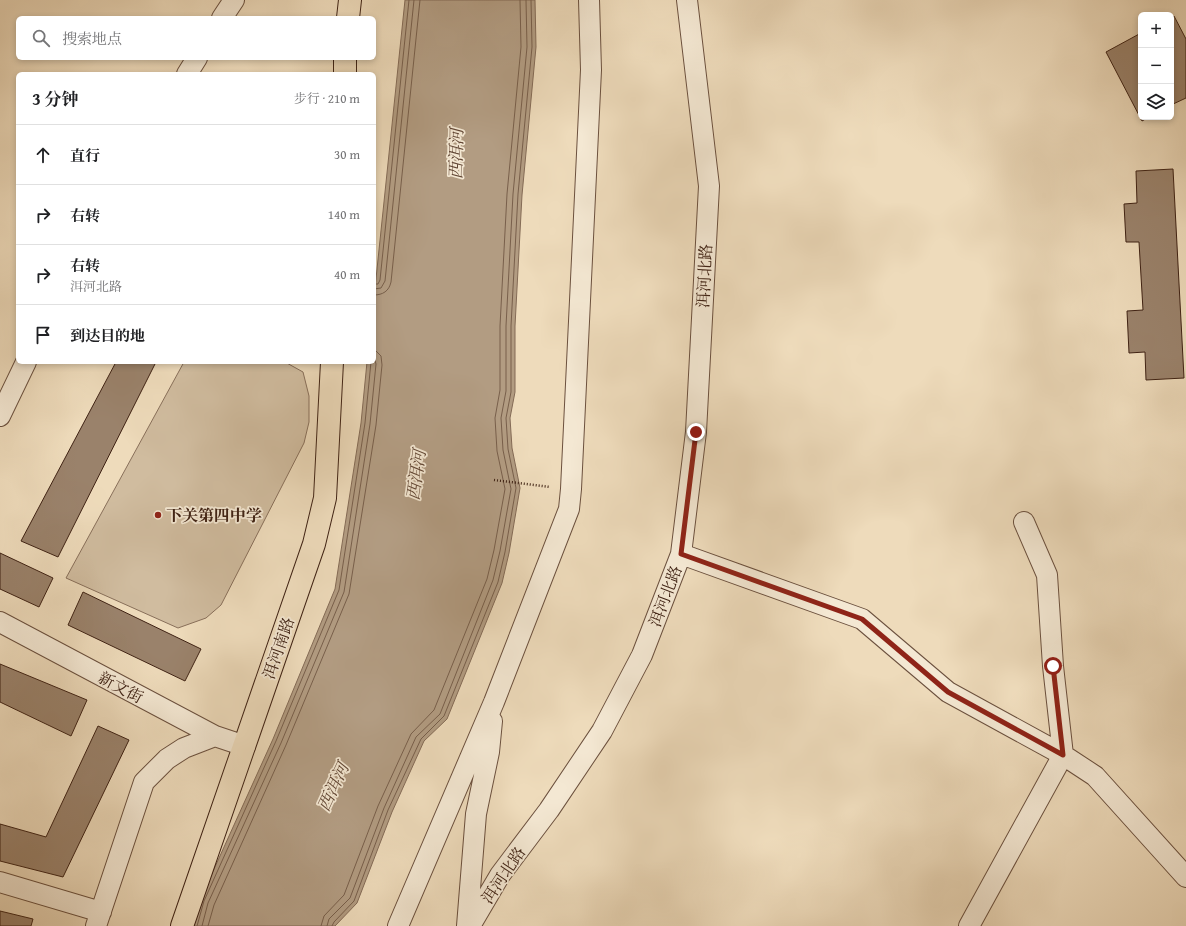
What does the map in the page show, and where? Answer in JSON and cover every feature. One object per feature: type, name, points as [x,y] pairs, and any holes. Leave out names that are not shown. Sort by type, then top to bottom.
[{"type":"main road","points":[[348,16],[350,0]]},
{"type":"main road","points":[[345,60],[345,72]]},
{"type":"main road","name":"洱河南路","points":[[182,926],[314,544],[325,498],[332,364]]},
{"type":"street","points":[[223,16],[234,0]]},
{"type":"street","points":[[398,926],[494,702],[569,509],[591,70],[589,0]]},
{"type":"street","name":"洱河北路","points":[[469,926],[500,875],[549,810],[602,731],[642,655],[681,554],[696,432],[709,186],[687,0]]},
{"type":"street","points":[[188,72],[196,60]]},
{"type":"street","points":[[0,416],[25,364]]},
{"type":"street","points":[[969,926],[1063,755],[1053,666],[1047,575],[1024,522]]},
{"type":"street","points":[[681,554],[862,619],[948,692],[1063,755],[1095,776],[1186,877]]},
{"type":"street","name":"新文街","points":[[0,622],[215,736],[245,746]]},
{"type":"street","points":[[469,926],[476,814],[489,752],[494,702]]},
{"type":"street","points":[[0,882],[99,919],[144,782],[167,759],[184,748],[215,736]]},
{"type":"path","points":[[494,480],[571,489]]},
{"type":"shaded area","points":[[183,364],[289,364],[303,372],[309,396],[309,422],[304,443],[221,605],[206,618],[178,628],[66,578]]},
{"type":"water","name":"西洱河","points":[[405,0],[535,0],[536,47],[522,195],[515,326],[515,392],[510,418],[512,448],[520,488],[509,553],[502,583],[447,719],[424,741],[392,812],[357,903],[335,926],[193,926],[200,900],[273,739],[335,589],[361,423],[367,364],[376,364],[376,279]]},
{"type":"building","points":[[1174,16],[1186,39],[1186,98],[1174,104]]},
{"type":"building","points":[[1138,35],[1138,113],[1106,52]]},
{"type":"building","points":[[1173,169],[1184,378],[1146,380],[1145,352],[1129,353],[1127,311],[1143,310],[1139,242],[1126,242],[1124,204],[1137,203],[1136,171]]},
{"type":"building","points":[[115,364],[155,364],[58,557],[21,541]]},
{"type":"building","points":[[0,553],[53,578],[39,607],[0,589]]},
{"type":"building","points":[[83,592],[201,649],[185,681],[68,625]]},
{"type":"building","points":[[0,664],[87,700],[71,736],[0,702]]},
{"type":"building","points":[[98,726],[129,740],[63,877],[0,861],[0,824],[46,837]]},
{"type":"building","points":[[0,911],[33,919],[31,926],[0,926]]},
{"type":"place","name":"下关第四中学","points":[[158,515]]},
{"type":"route","points":[[696,432],[681,554],[862,619],[948,692],[1063,755],[1053,666]]}]
